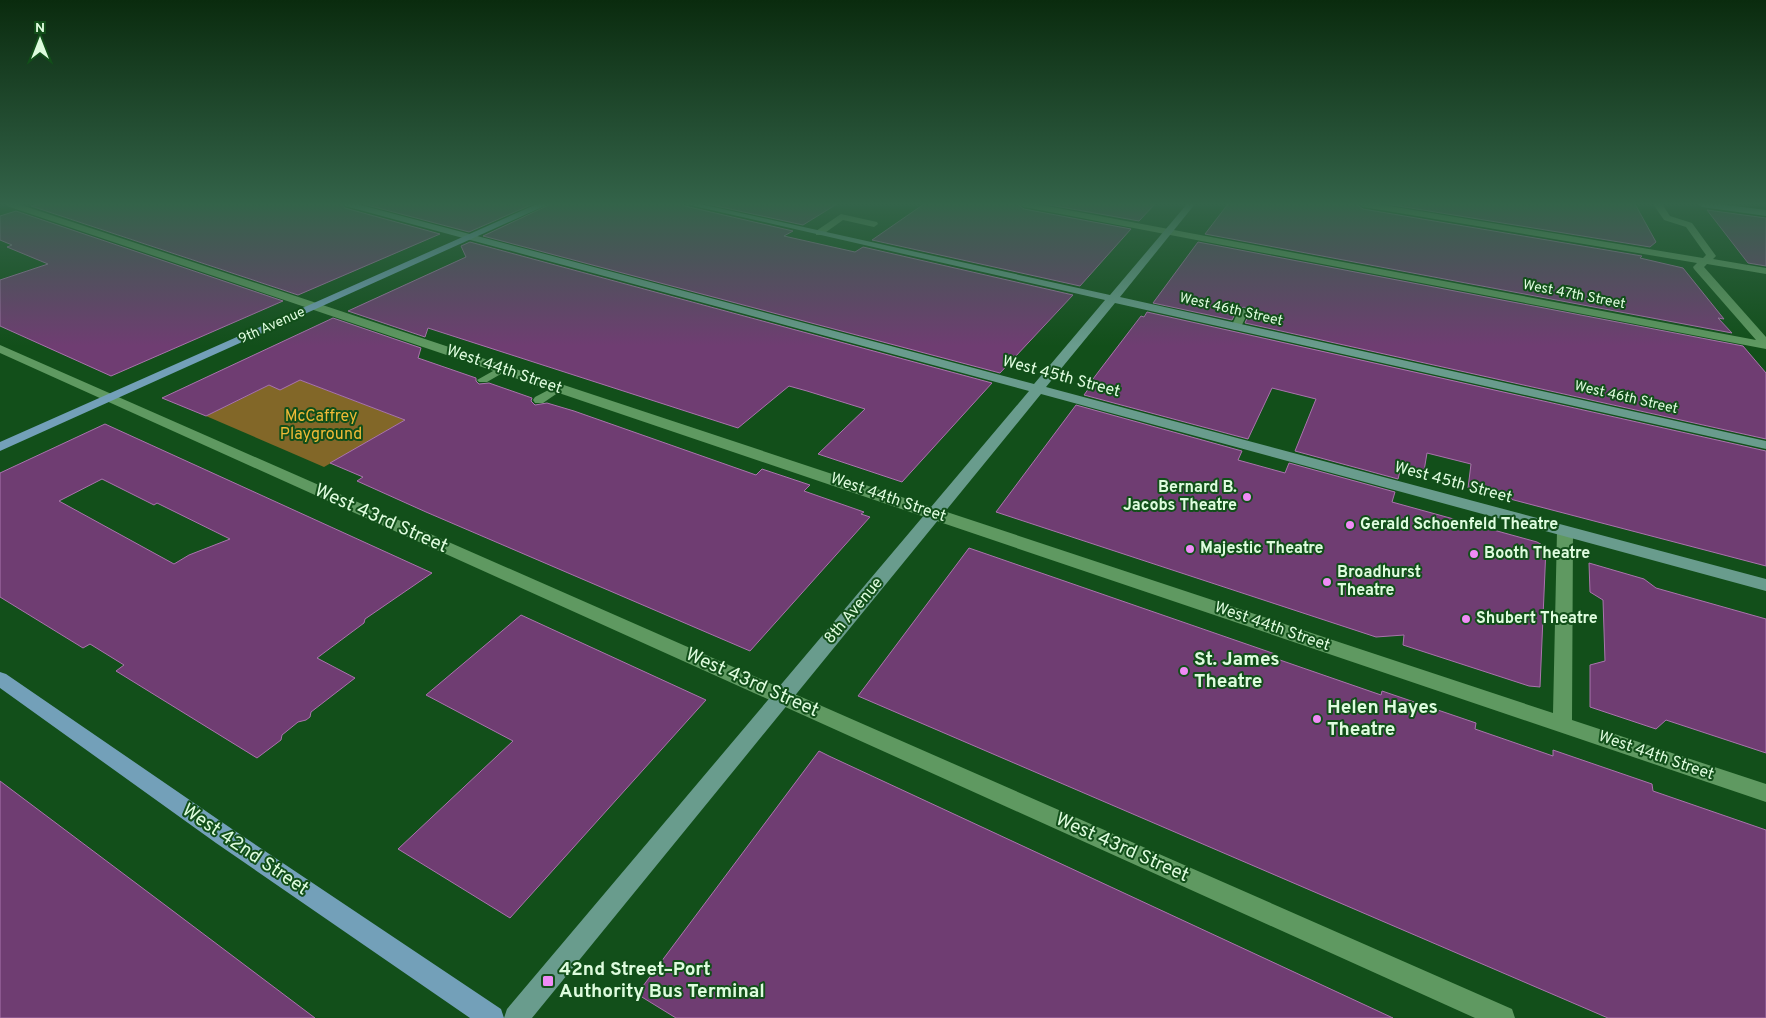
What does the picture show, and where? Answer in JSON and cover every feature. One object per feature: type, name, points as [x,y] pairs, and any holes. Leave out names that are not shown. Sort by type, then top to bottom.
[{"type":"main road","name":"9th Avenue","points":[[0,447],[438,252]]},
{"type":"main road","name":"West 45th Street","points":[[525,252],[1766,585]]},
{"type":"main road","name":"West 46th Street","points":[[901,252],[1766,445]]},
{"type":"main road","name":"8th Avenue","points":[[516,1018],[1151,252]]},
{"type":"main road","name":"West 42nd Street","points":[[0,679],[224,836],[492,1018]]},
{"type":"street","name":"West 44th Street","points":[[152,252],[1766,793]]},
{"type":"street","name":"West 47th Street","points":[[1276,252],[1766,345]]},
{"type":"street","points":[[1649,252],[1766,272]]},
{"type":"street","points":[[1709,252],[1712,256],[1698,268],[1766,345]]},
{"type":"street","points":[[1706,261],[1728,272]]},
{"type":"street","name":"West 43rd Street","points":[[0,349],[1503,1018]]},
{"type":"street","points":[[1562,724],[1565,531]]},
{"type":"lane","points":[[1236,327],[1243,312]]},
{"type":"lane","points":[[483,380],[502,369]]},
{"type":"lane","points":[[539,400],[558,388]]},
{"type":"green space","name":"McCaffrey Playground","points":[[300,380],[405,420],[324,467],[206,416],[269,385]]},
{"type":"building","points":[[18,252],[136,252],[283,301],[111,376],[0,326],[0,280],[48,264]]},
{"type":"building","points":[[168,252],[399,252],[298,295]]},
{"type":"building","points":[[464,252],[505,252],[992,383],[902,482],[818,454],[865,409],[807,391],[789,386],[738,428],[428,328],[425,337],[348,311],[466,257]]},
{"type":"building","points":[[542,252],[883,252],[1073,295],[1000,373]]},
{"type":"building","points":[[924,252],[1111,252],[1080,286]]},
{"type":"building","points":[[1191,252],[1248,252],[1743,346],[1766,373],[1766,439],[1245,323],[1250,311],[1244,307],[1237,310],[1232,320],[1153,303]]},
{"type":"building","points":[[1298,252],[1615,252],[1642,256],[1640,258],[1683,268],[1724,319],[1718,318],[1732,333]]},
{"type":"building","points":[[1739,252],[1766,252],[1766,266],[1748,263]]},
{"type":"building","points":[[1147,312],[1766,451],[1766,566],[1468,488],[1471,464],[1427,453],[1423,477],[1400,471],[1398,479],[1295,451],[1316,399],[1272,388],[1248,439],[1084,395],[1089,388],[1087,387],[1099,371],[1141,316],[1144,317]]},
{"type":"building","points":[[333,318],[421,348],[418,358],[476,378],[479,384],[489,383],[532,398],[531,401],[535,405],[547,403],[574,411],[756,475],[762,469],[810,485],[804,491],[864,512],[861,514],[870,517],[750,651],[426,512],[357,481],[363,477],[330,463],[405,420],[300,380],[280,390],[269,385],[206,416],[162,398]]},
{"type":"building","points":[[1076,405],[1242,451],[1238,460],[1285,473],[1289,463],[1395,492],[1392,502],[1537,542],[1546,547],[1540,687],[1529,686],[1403,645],[1404,635],[1376,637],[996,512]]},
{"type":"building","points":[[105,424],[432,573],[365,619],[364,623],[317,658],[355,678],[311,712],[310,717],[298,722],[282,735],[281,740],[257,758],[116,671],[124,665],[90,644],[83,648],[0,597],[0,473]],"holes":[[[102,479],[154,505],[157,503],[230,539],[189,555],[174,564],[59,501]]]},
{"type":"building","points":[[969,548],[1278,655],[1277,659],[1381,695],[1382,691],[1476,723],[1475,729],[1553,756],[1553,750],[1652,784],[1653,791],[1766,830],[1766,1018],[1608,1018],[858,696]]},
{"type":"building","points":[[1589,563],[1644,579],[1656,588],[1766,619],[1766,753],[1666,720],[1656,729],[1590,707],[1590,665],[1605,661],[1603,600],[1590,592]]},
{"type":"building","points":[[521,615],[706,700],[510,918],[398,849],[513,741],[426,695]]},
{"type":"building","points":[[819,751],[1393,1018],[676,1018],[637,994]]},
{"type":"building","points":[[0,781],[169,908],[315,1018],[0,1018]]},
{"type":"place","name":"Bernard B. Jacobs Theatre","points":[[1247,497]]},
{"type":"place","name":"Gerald Schoenfeld Theatre","points":[[1350,525]]},
{"type":"place","name":"Majestic Theatre","points":[[1190,549]]},
{"type":"place","name":"Booth Theatre","points":[[1474,554]]},
{"type":"place","name":"Broadhurst Theatre","points":[[1327,582]]},
{"type":"place","name":"Shubert Theatre","points":[[1466,619]]},
{"type":"place","name":"St. James Theatre","points":[[1184,671]]},
{"type":"place","name":"Helen Hayes Theatre","points":[[1317,719]]},
{"type":"place","name":"42nd Street–Port Authority Bus Terminal","points":[[548,981]]}]
